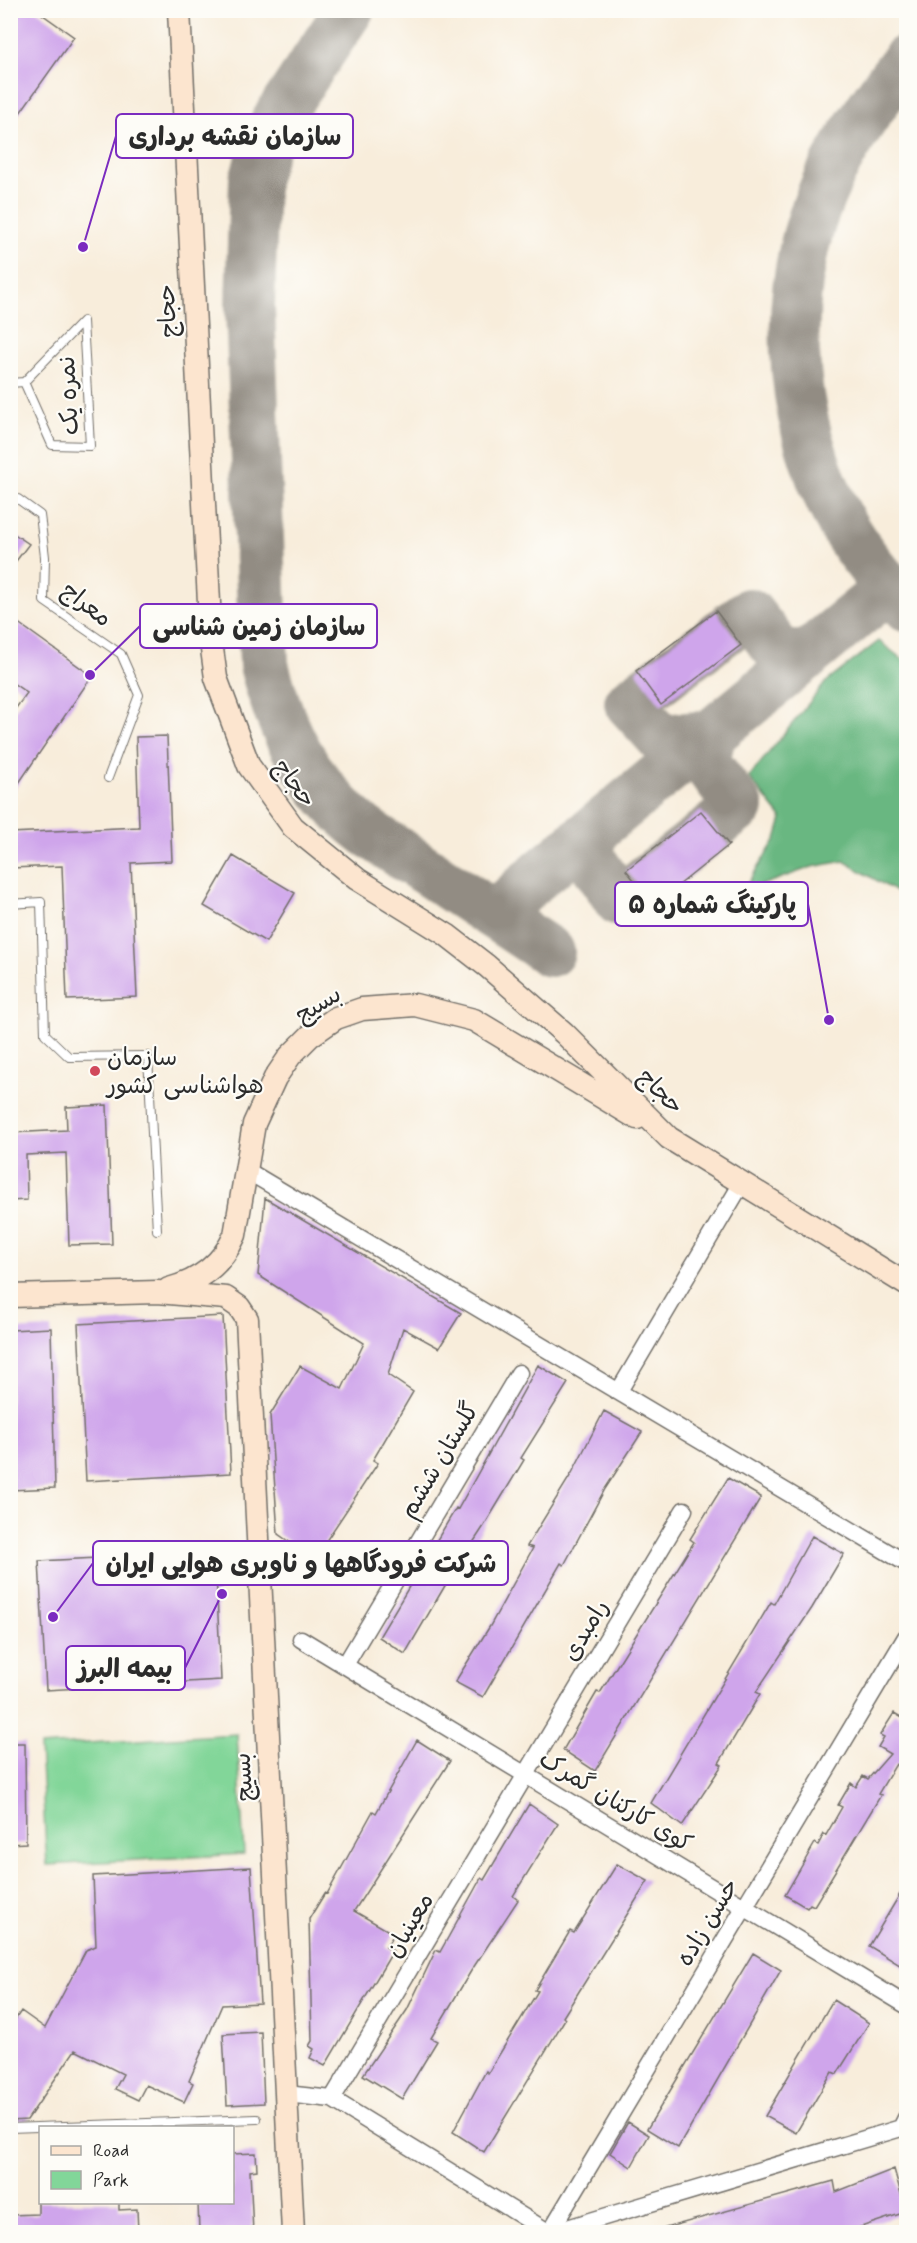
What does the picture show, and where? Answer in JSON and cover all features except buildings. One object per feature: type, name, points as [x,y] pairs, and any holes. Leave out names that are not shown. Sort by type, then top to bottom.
[{"type":"main road","name":"حجاج","points":[[179,10],[211,642],[216,678],[249,766],[293,827],[357,879],[447,935],[487,966],[564,1032],[669,1138],[906,1284]]},
{"type":"main road","name":"بسیج","points":[[158,1292],[190,1284],[220,1261],[229,1249],[235,1235],[254,1124],[275,1078],[290,1056],[310,1036],[336,1018],[362,1009],[388,1005],[416,1005],[474,1020],[669,1138]]},
{"type":"main road","name":"بسیج","points":[[158,1292],[226,1298],[239,1307],[247,1319],[293,2232]]},
{"type":"main road","points":[[10,1296],[158,1292]]},
{"type":"street","points":[[246,1170],[906,1563]]},
{"type":"street","points":[[619,1391],[742,1183]]},
{"type":"street","name":"گلستان ششم","points":[[345,1665],[519,1373]]},
{"type":"street","name":"رامبدی","points":[[528,1775],[684,1510]]},
{"type":"street","name":"حسن زاده","points":[[551,2232],[906,1637]]},
{"type":"street","name":"کوی کارکنان گمرک","points":[[301,1639],[906,2005]]},
{"type":"street","name":"معینیان","points":[[332,2099],[528,1775]]},
{"type":"street","points":[[286,2094],[332,2099],[551,2232],[901,2128],[906,2118]]},
{"type":"lane","name":"نمره یک","points":[[10,383],[24,382],[83,321],[90,446],[52,445],[24,382]]},
{"type":"lane","name":"معراج","points":[[10,500],[18,499],[40,515],[45,557],[44,601],[121,654],[139,695],[108,778]]},
{"type":"lane","points":[[10,904],[41,902],[45,1034],[69,1057],[148,1056],[157,1230]]},
{"type":"lane","points":[[65,2126],[257,2119]]},
{"type":"lane","points":[[10,2128],[39,2127]]},
{"type":"green space","points":[[879,641],[906,662],[906,898],[844,861],[812,867],[742,892],[776,839],[782,819],[749,777],[826,682]]},
{"type":"green space","points":[[237,1734],[244,1854],[47,1865],[40,1746]]},
{"type":"taxiway","points":[[349,10],[279,115],[267,138],[254,180],[250,307],[264,665],[279,713],[300,757],[329,796],[346,814],[366,831],[550,952]]},
{"type":"taxiway","points":[[906,60],[848,143],[831,173],[814,215],[802,259],[796,304],[795,350],[799,395],[809,440],[823,483],[842,524],[856,546],[906,606]]},
{"type":"taxiway","points":[[495,916],[532,881],[889,588]]},
{"type":"taxiway","points":[[594,831],[587,853],[619,901],[739,807],[705,762],[711,735],[662,739],[629,703],[749,613],[781,654],[807,656]]},
{"type":"place","name":"سازمان نقشه برداری","points":[[83,247]]},
{"type":"place","name":"سازمان زمین شناسی","points":[[90,675]]},
{"type":"place","name":"پارکینگ شماره ۵","points":[[829,1020]]},
{"type":"place","name":"سازمان هواشناسی کشور","points":[[95,1071]]},
{"type":"place","name":"بیمه البرز","points":[[222,1594]]},
{"type":"place","name":"شرکت فرودگاهها و ناوبری هوایی ایران","points":[[53,1617]]}]
